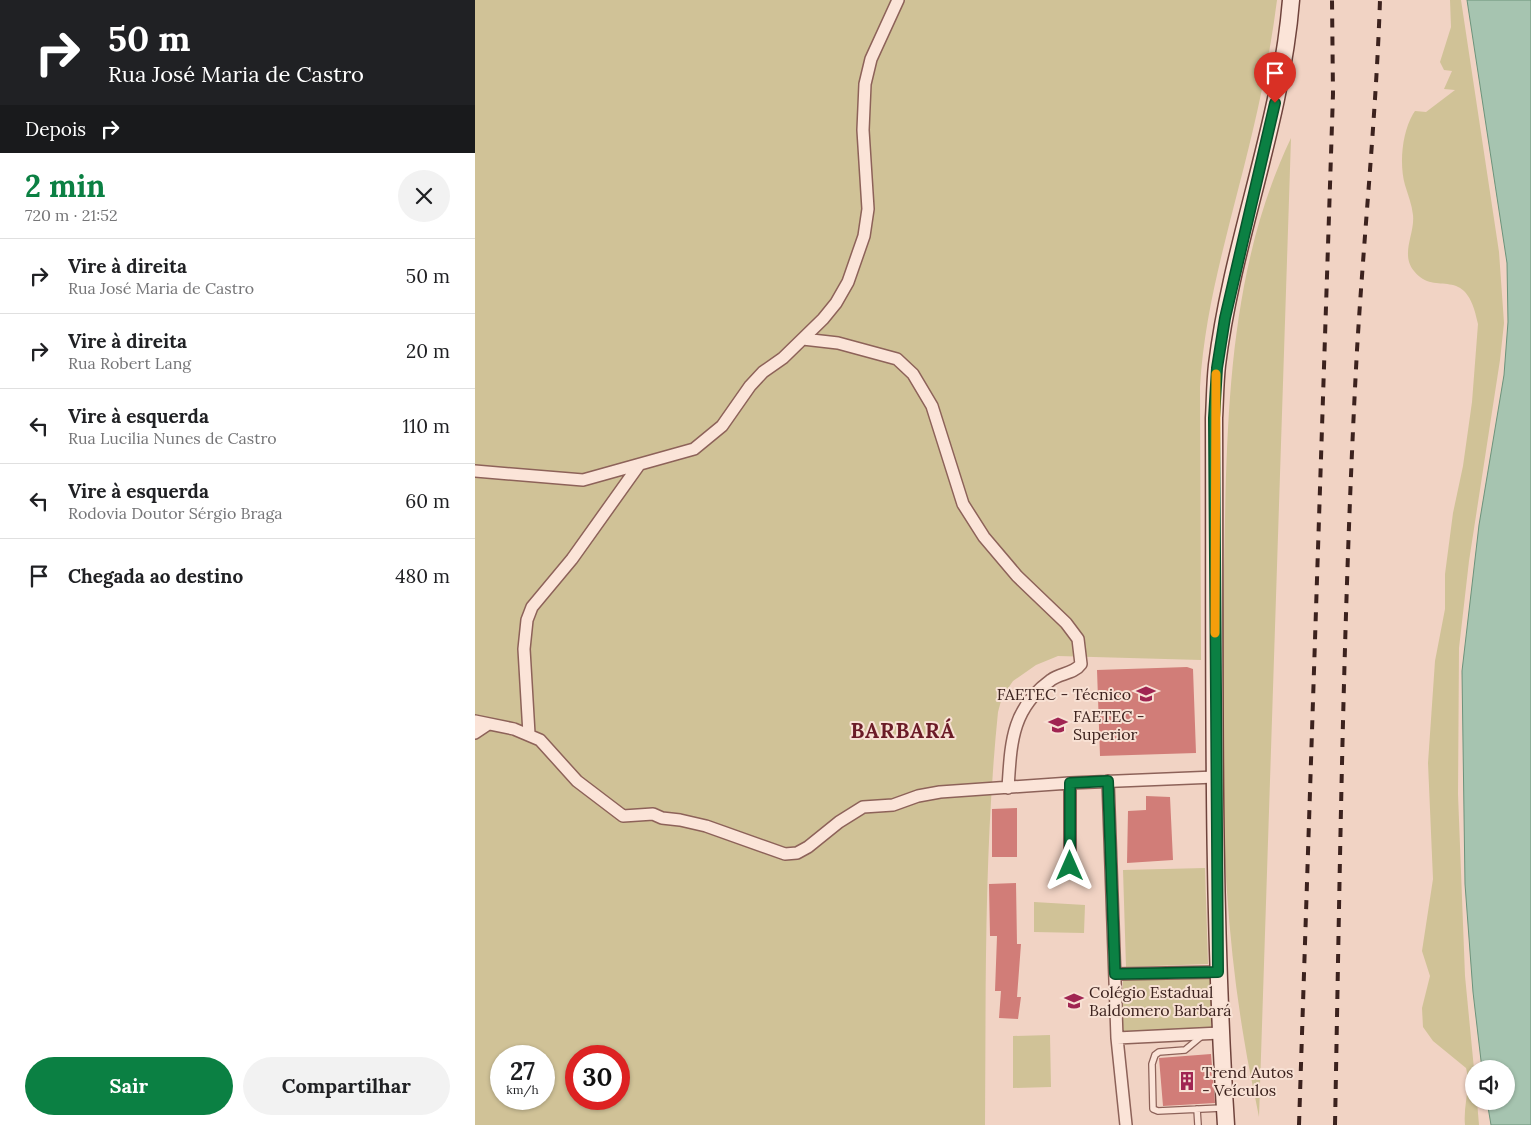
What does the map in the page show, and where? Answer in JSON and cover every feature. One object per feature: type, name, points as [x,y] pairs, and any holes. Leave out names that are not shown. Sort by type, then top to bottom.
[{"type":"main road","points":[[1226,1125],[1225,1108],[1212,1034],[1218,972],[1215,777],[1214,418],[1217,368],[1225,318],[1285,60],[1291,0]]},
{"type":"street","points":[[475,471],[583,480],[695,449],[721,426],[750,386],[803,340],[836,303],[856,262],[864,236],[868,209],[863,130],[865,84],[871,59],[898,0]]},
{"type":"street","points":[[803,340],[838,343],[897,360],[913,374],[932,406],[963,504],[985,537],[1017,576],[1066,623],[1078,639],[1081,664],[1074,671],[1053,679],[1045,685],[1026,705],[1017,720],[1011,740],[1003,788]]},
{"type":"street","points":[[529,734],[524,649],[527,620],[532,606],[572,559],[639,465]]},
{"type":"street","points":[[475,721],[529,734],[540,740],[577,780],[623,816],[653,814],[661,818],[706,826],[785,854],[797,853],[809,847],[839,822],[863,808],[893,805],[918,796],[940,792],[1070,783],[1215,777]]},
{"type":"street","points":[[475,733],[487,725]]},
{"type":"street","points":[[1108,781],[1117,1038],[1126,1125]]},
{"type":"street","points":[[1070,783],[1070,866]]},
{"type":"street","points":[[1115,974],[1218,972]]},
{"type":"street","points":[[1117,1038],[1212,1034]]},
{"type":"lane","points":[[1212,1034],[1185,1050],[1158,1053],[1152,1064],[1154,1110],[1225,1108]]},
{"type":"lane","points":[[1197,1109],[1198,1125]]},
{"type":"shaded area","points":[[475,0],[1277,0],[1261,94],[1226,236],[1205,336],[1202,361],[1200,387],[1201,660],[1058,656],[1036,665],[1013,681],[1002,697],[998,712],[990,815],[985,1125],[475,1125]]},
{"type":"shaded area","points":[[1450,0],[1461,0],[1499,252],[1504,323],[1469,561],[1459,648],[1458,794],[1465,976],[1473,1060],[1465,1060],[1465,1067],[1433,1041],[1423,1027],[1422,1008],[1430,976],[1422,951],[1433,879],[1428,763],[1435,661],[1445,609],[1445,574],[1453,513],[1463,466],[1472,402],[1478,324],[1473,305],[1466,293],[1450,284],[1423,279],[1414,271],[1410,264],[1408,251],[1413,215],[1402,168],[1406,130],[1415,111],[1426,112],[1455,90],[1444,89],[1452,71],[1444,70],[1440,62],[1451,27]]},
{"type":"shaded area","points":[[1467,0],[1531,0],[1531,1125],[1491,1125],[1488,1110],[1515,1110],[1515,1060],[1481,1060],[1473,992],[1465,884],[1462,671],[1479,525],[1504,375],[1508,322],[1507,263]]},
{"type":"shaded area","points":[[1291,138],[1259,1117],[1236,981],[1225,863],[1222,684],[1227,457],[1235,348],[1242,295],[1254,241],[1270,189]]},
{"type":"shaded area","points":[[1205,868],[1208,964],[1126,967],[1123,870]]},
{"type":"shaded area","points":[[1034,902],[1085,905],[1084,933],[1034,932]]},
{"type":"shaded area","points":[[1211,976],[1211,1028],[1121,1033],[1123,980]]},
{"type":"shaded area","points":[[1050,1035],[1051,1087],[1013,1088],[1013,1036]]},
{"type":"shaded area","points":[[1478,1110],[1479,1125],[1465,1125],[1465,1111]]},
{"type":"building","name":"FAETEC - Técnico","points":[[1187,667],[1193,669],[1196,753],[1100,756],[1097,670]]},
{"type":"building","points":[[1146,796],[1170,797],[1173,860],[1127,863],[1128,811],[1146,810]]},
{"type":"building","points":[[1017,808],[1017,857],[992,857],[992,809]]},
{"type":"building","points":[[1016,883],[1017,944],[1021,944],[1017,997],[1021,997],[1018,1019],[999,1018],[1001,991],[995,991],[997,936],[990,936],[989,884]]},
{"type":"building","name":"Trend Autos - Veículos","points":[[1211,1054],[1215,1103],[1163,1106],[1159,1058]]},
{"type":"railway","points":[[1299,1125],[1333,94],[1332,0]]},
{"type":"railway","points":[[1335,1125],[1348,544],[1357,350],[1376,88],[1380,0]]},
{"type":"slow traffic","points":[[1215,633],[1214,418],[1216,374]]},
{"type":"place","name":"FAETEC - Técnico","points":[[1146,694]]},
{"type":"place","name":"FAETEC - Superior","points":[[1058,725]]},
{"type":"place","name":"Colégio Estadual Baldomero Barbará","points":[[1074,1001]]},
{"type":"place","name":"Trend Autos - Veículos","points":[[1187,1081]]},
{"type":"district","name":"BARBARÁ","points":[[903,730]]},
{"type":"route","points":[[1070,866],[1070,783],[1108,781],[1115,974],[1218,972],[1214,418],[1217,368],[1225,318],[1275,103]]}]
